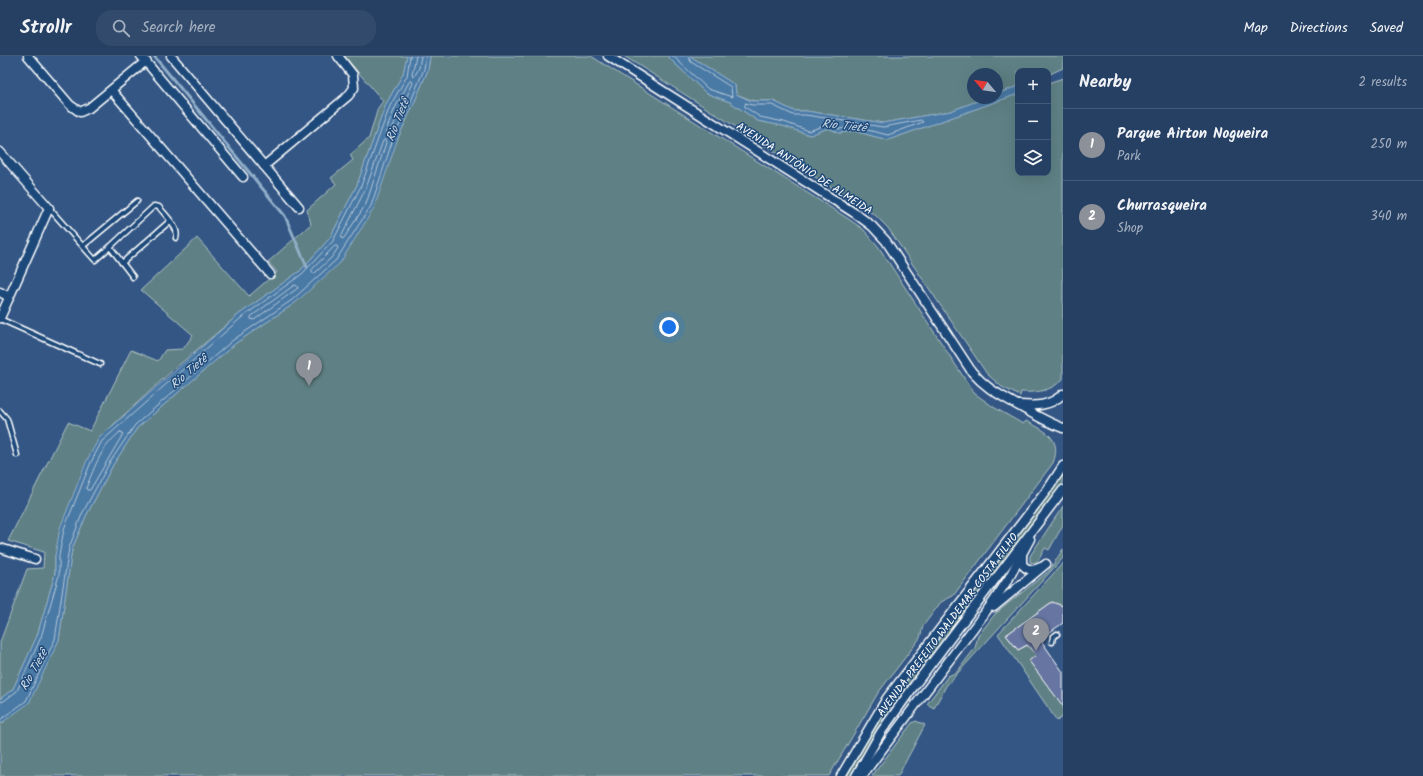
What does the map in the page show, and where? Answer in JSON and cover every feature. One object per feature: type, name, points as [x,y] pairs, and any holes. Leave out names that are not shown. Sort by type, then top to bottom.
[{"type":"street","points":[[28,56],[76,111],[83,112],[112,90],[143,59],[243,177]]},
{"type":"street","points":[[171,56],[298,208]]},
{"type":"street","points":[[264,166],[348,96],[354,88],[353,75],[338,56]]},
{"type":"street","name":"AVENIDA ANTÔNIO DE ALMEIDA","points":[[608,56],[817,188],[872,226],[886,241],[972,372],[993,392],[1038,418],[1063,428]]},
{"type":"street","points":[[112,90],[270,274]]},
{"type":"street","points":[[0,152],[49,208],[0,319]]},
{"type":"street","points":[[0,292],[9,297]]},
{"type":"street","name":"AVENIDA ANTÔNIO DE ALMEIDA","points":[[1017,405],[1043,406],[1063,394]]},
{"type":"street","points":[[841,776],[887,698],[1050,486],[1063,466]]},
{"type":"street","name":"AVENIDA PREFEITO WALDEMAR COSTA FILHO","points":[[856,776],[882,732],[914,686],[1063,490]]},
{"type":"street","points":[[862,776],[979,622],[1023,554],[1038,522]]},
{"type":"street","points":[[0,548],[35,559]]},
{"type":"street","points":[[979,622],[1008,594],[1046,564],[1033,570],[1028,569],[1022,564],[1021,560],[1023,554]]},
{"type":"lane","points":[[83,246],[138,201]]},
{"type":"lane","points":[[49,208],[95,260],[154,206],[159,207],[170,221],[177,232],[176,238]]},
{"type":"lane","points":[[122,263],[170,221]]},
{"type":"lane","points":[[110,247],[133,277]]},
{"type":"lane","points":[[0,319],[100,364]]},
{"type":"lane","points":[[0,411],[6,420],[17,455]]},
{"type":"lane","points":[[1052,642],[1053,637],[1057,634]]},
{"type":"green space","points":[[344,56],[407,56],[403,74],[386,104],[357,185],[330,238],[300,271],[238,315],[173,370],[99,438],[55,556],[55,574],[37,636],[13,689],[0,699],[0,642],[27,569],[43,568],[44,552],[8,541],[68,422],[90,431],[131,350],[158,361],[165,350],[183,349],[193,335],[141,290],[197,238],[249,296],[277,272],[268,262],[311,224],[307,210],[336,184],[331,178],[353,160],[350,155],[369,138],[378,108],[383,101]]},
{"type":"green space","points":[[430,56],[591,56],[847,218],[863,229],[878,246],[974,393],[995,408],[1023,424],[1026,421],[1050,436],[1056,447],[1053,463],[953,596],[941,602],[923,626],[920,638],[878,693],[829,776],[0,776],[0,724],[3,723],[59,640],[72,549],[86,516],[113,465],[137,428],[236,343],[295,303],[398,138],[428,70]]},
{"type":"green space","points":[[624,56],[667,56],[706,93],[730,102],[758,121],[783,126],[810,135],[828,128],[839,133],[854,131],[888,140],[990,104],[1003,104],[1003,99],[1015,95],[1015,176],[1051,176],[1051,82],[1063,78],[1063,379],[1049,389],[1033,392],[1021,392],[1020,396],[1002,387],[987,374],[888,228],[875,215]]},
{"type":"green space","points":[[690,56],[1063,56],[1063,68],[1051,74],[1051,68],[1015,68],[1015,87],[1003,92],[1003,68],[967,68],[967,104],[969,104],[951,111],[883,123],[806,111],[794,111],[773,101],[754,101],[736,94],[735,85]]},
{"type":"green space","points":[[1063,475],[1063,483],[892,705],[851,776],[847,776],[889,702]]},
{"type":"green space","points":[[1063,506],[1063,525],[1049,550],[1045,548],[1038,561],[1034,563],[1030,562],[1030,556]]},
{"type":"green space","points":[[1063,549],[1063,558],[946,686],[934,708],[927,704],[948,676],[957,672],[975,648],[978,636],[995,614],[1049,571]]},
{"type":"green space","points":[[1063,563],[1063,610],[1057,604],[1052,602],[1006,635],[1018,650],[1040,639],[1063,706],[1063,716],[1057,721],[998,634]]},
{"type":"green space","points":[[916,721],[925,725],[898,776],[872,776],[912,723]]},
{"type":"water","name":"Rio Tietê","points":[[407,56],[430,56],[428,70],[398,138],[374,208],[340,263],[295,303],[236,343],[137,428],[113,465],[86,516],[72,549],[59,640],[29,703],[0,724],[0,699],[13,689],[37,636],[55,574],[55,556],[60,528],[87,460],[99,438],[238,315],[300,271],[330,238],[357,185],[386,104],[403,74]]},
{"type":"water","name":"Rio Tietê","points":[[667,56],[690,56],[735,85],[736,94],[751,101],[773,101],[794,111],[806,111],[883,123],[951,111],[969,104],[990,104],[888,140],[854,131],[839,133],[828,128],[810,135],[783,126],[758,121],[730,102],[706,93]]},
{"type":"water","points":[[1015,87],[1015,95],[1003,99],[1003,92]]},
{"type":"building","points":[[1052,602],[1063,606],[1063,623],[1040,639],[1063,672],[1063,706],[1029,661],[1036,655],[1027,645],[1018,650],[1006,635]]},
{"type":"waterway","points":[[154,56],[285,216],[307,267]]},
{"type":"place","name":"Parque Airton Nogueira","points":[[309,386]]},
{"type":"place","name":"Churrasqueira","points":[[1036,651]]}]
